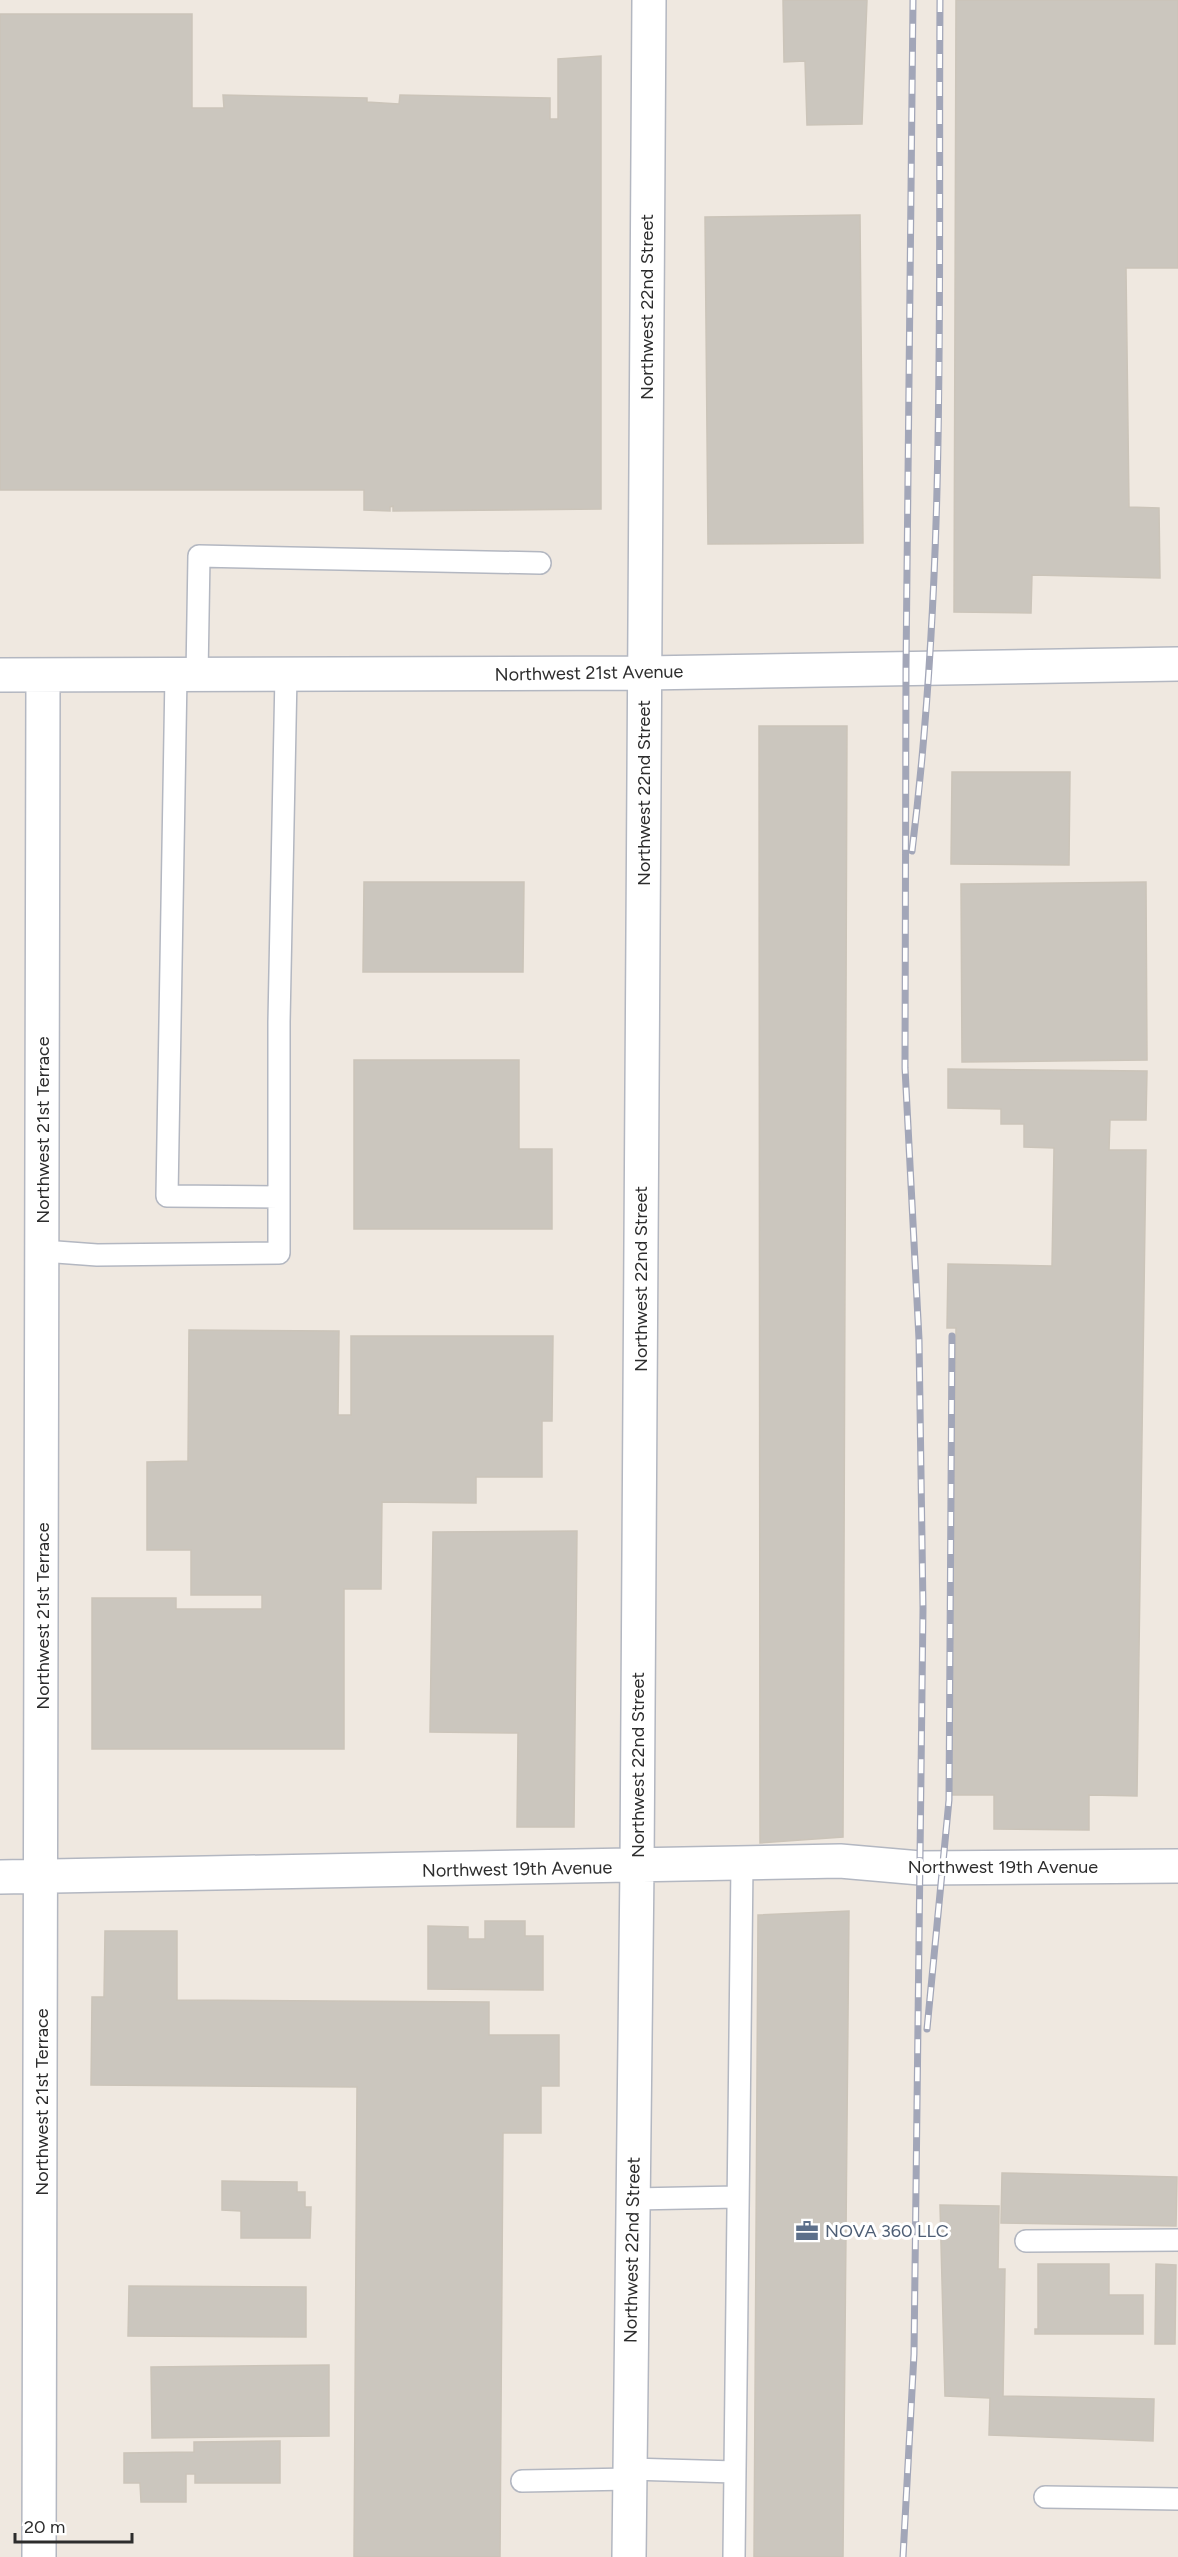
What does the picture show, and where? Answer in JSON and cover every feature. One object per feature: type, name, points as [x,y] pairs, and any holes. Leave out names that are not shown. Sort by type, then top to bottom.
[{"type":"street","name":"Northwest 22nd Street","points":[[629,2557],[637,1867],[649,0]]},
{"type":"street","name":"Northwest 21st Avenue","points":[[0,675],[645,673],[1178,664]]},
{"type":"street","name":"Northwest 21st Terrace","points":[[39,2557],[43,1878],[43,676]]},
{"type":"street","name":"Northwest 19th Avenue","points":[[0,1877],[637,1867],[840,1861],[940,1869],[1178,1866]]},
{"type":"lane","points":[[279,1197],[167,1196],[187,675],[199,556],[540,563]]},
{"type":"lane","points":[[43,1251],[97,1255],[279,1253],[279,1022],[286,675]]},
{"type":"lane","points":[[734,2557],[742,1864]]},
{"type":"lane","points":[[633,2199],[737,2197]]},
{"type":"lane","points":[[1026,2241],[1178,2240]]},
{"type":"lane","points":[[522,2481],[630,2474],[735,2472]]},
{"type":"lane","points":[[1045,2497],[1178,2499]]},
{"type":"building","points":[[783,0],[867,0],[862,124],[807,125],[805,61],[784,62]]},
{"type":"building","points":[[956,0],[1178,0],[1178,268],[1126,268],[1129,507],[1159,508],[1160,578],[1032,575],[1031,613],[954,612]]},
{"type":"building","points":[[0,14],[192,14],[192,108],[224,108],[223,95],[367,98],[367,102],[399,104],[400,95],[550,98],[550,119],[558,119],[558,59],[601,56],[601,509],[393,511],[393,506],[390,507],[390,511],[364,510],[364,490],[0,490]]},
{"type":"building","points":[[860,215],[863,543],[708,544],[705,217]]},
{"type":"building","points":[[759,726],[847,726],[843,1837],[760,1843]]},
{"type":"building","points":[[952,772],[1070,772],[1069,865],[951,864]]},
{"type":"building","points":[[364,882],[524,882],[523,972],[363,972]]},
{"type":"building","points":[[1146,882],[1147,1060],[962,1062],[961,884]]},
{"type":"building","points":[[354,1060],[519,1060],[519,1149],[552,1149],[552,1229],[354,1229]]},
{"type":"building","points":[[948,1069],[1147,1071],[1146,1120],[1110,1120],[1109,1150],[1146,1150],[1137,1796],[1089,1795],[1089,1830],[994,1829],[994,1795],[950,1795],[956,1328],[947,1328],[948,1264],[1052,1266],[1054,1148],[1024,1147],[1024,1124],[1001,1124],[1001,1109],[948,1108]]},
{"type":"building","points":[[189,1330],[339,1331],[338,1415],[351,1415],[351,1336],[553,1336],[552,1421],[542,1421],[542,1477],[476,1477],[476,1503],[382,1502],[381,1589],[344,1589],[344,1749],[92,1749],[92,1598],[176,1598],[176,1609],[262,1609],[262,1595],[191,1595],[191,1550],[147,1550],[147,1462],[188,1461]]},
{"type":"building","points":[[577,1531],[574,1827],[517,1827],[518,1733],[430,1732],[433,1532]]},
{"type":"building","points":[[849,1911],[843,2557],[754,2557],[758,1915]]},
{"type":"building","points":[[485,1921],[525,1921],[525,1936],[543,1936],[543,1990],[428,1989],[428,1926],[468,1927],[468,1939],[485,1939]]},
{"type":"building","points":[[105,1931],[177,1931],[177,2000],[489,2002],[489,2035],[559,2035],[559,2086],[541,2086],[541,2133],[503,2133],[500,2557],[354,2557],[357,2087],[91,2085],[92,1997],[104,1997]]},
{"type":"building","points":[[1002,2173],[1177,2177],[1176,2226],[1001,2223]]},
{"type":"building","points":[[222,2181],[297,2182],[297,2192],[305,2192],[305,2207],[311,2207],[310,2238],[241,2238],[241,2211],[222,2210]]},
{"type":"building","points":[[940,2205],[999,2206],[998,2269],[1005,2269],[1003,2396],[1154,2399],[1153,2441],[989,2435],[990,2398],[945,2396]]},
{"type":"building","points":[[1038,2264],[1109,2264],[1109,2295],[1143,2295],[1143,2334],[1035,2334],[1035,2329],[1038,2329]]},
{"type":"building","points":[[1156,2264],[1176,2265],[1175,2344],[1155,2344]]},
{"type":"building","points":[[129,2286],[306,2287],[306,2337],[128,2336]]},
{"type":"building","points":[[329,2365],[329,2436],[152,2438],[151,2367]]},
{"type":"building","points":[[280,2441],[280,2483],[195,2483],[195,2474],[186,2474],[186,2502],[141,2502],[140,2483],[124,2483],[124,2453],[194,2452],[194,2442]]},
{"type":"railway","points":[[903,2557],[914,2354],[923,1608],[919,1339],[905,1068],[906,667],[913,0]]},
{"type":"railway","points":[[912,851],[923,745],[936,533],[940,0]]},
{"type":"railway","points":[[927,2029],[949,1800],[952,1336]]},
{"type":"place","name":"NOVA 360 LLC","points":[[807,2231]]}]
